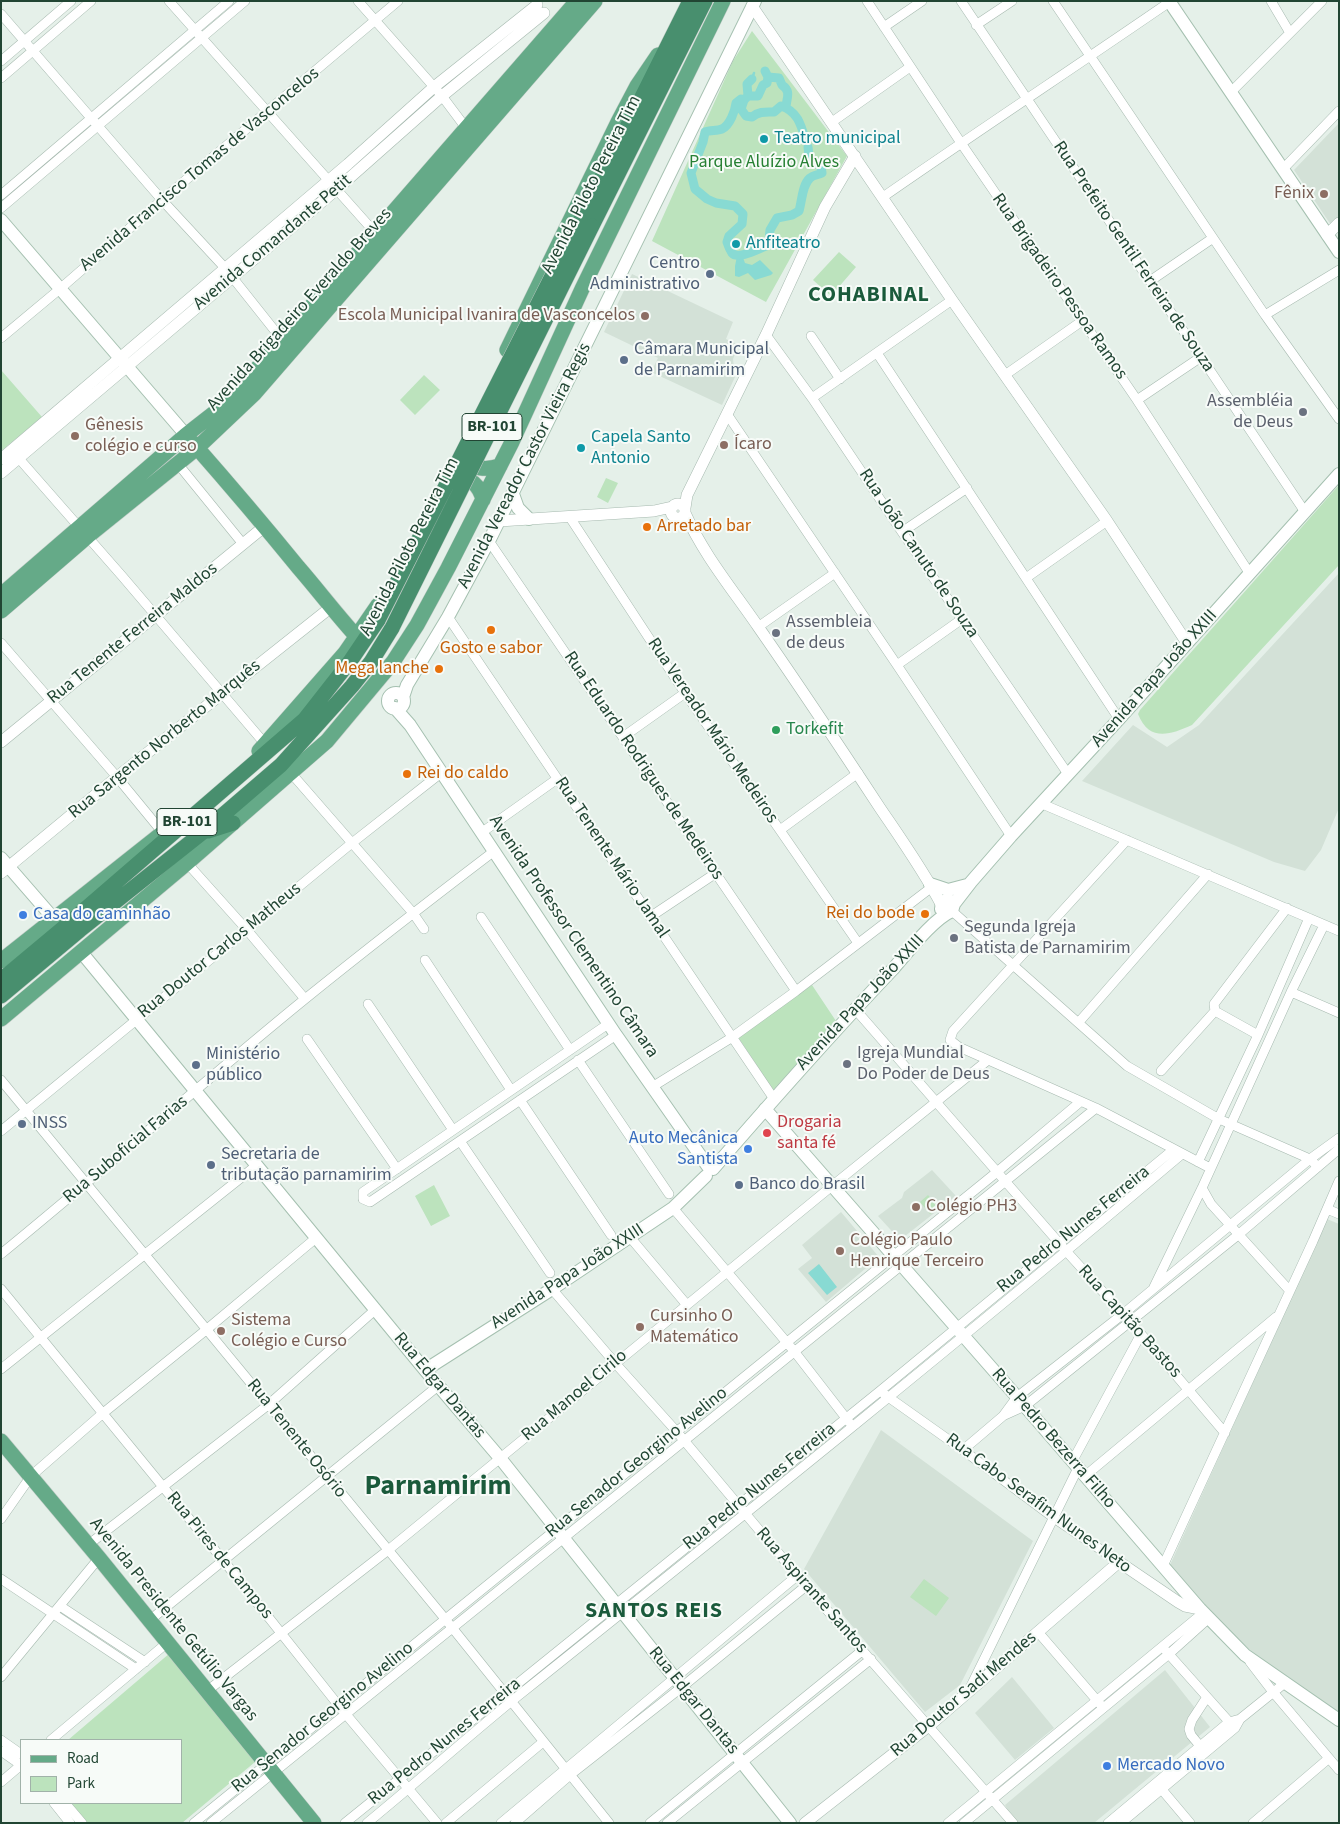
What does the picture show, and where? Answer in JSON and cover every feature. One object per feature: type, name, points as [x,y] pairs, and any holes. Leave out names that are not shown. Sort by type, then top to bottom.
[{"type":"highway","name":"Avenida Piloto Pereira Tim","points":[[1,996],[80,930],[202,834],[290,756],[371,662],[392,628],[586,224],[690,1]]},
{"type":"highway","name":"Avenida Piloto Pereira Tim","points":[[1,980],[304,720],[346,668],[378,620],[705,1]]},
{"type":"highway","points":[[202,834],[233,823]]},
{"type":"main road","name":"Avenida Brigadeiro Everaldo Breves","points":[[562,28],[577,1]]},
{"type":"main road","name":"Avenida Brigadeiro Everaldo Breves","points":[[1,595],[178,464],[254,394],[380,238],[562,28],[595,1]]},
{"type":"main road","points":[[1,1019],[82,953],[327,741],[384,672],[417,625],[483,500],[532,401],[582,289],[723,1]]},
{"type":"main road","points":[[1170,2],[1339,252]]},
{"type":"main road","name":"Avenida Vereador Castor Vieira Regis","points":[[398,697],[448,618],[489,541],[753,4]]},
{"type":"main road","points":[[1,961],[163,833],[266,746],[357,637],[400,568],[618,122],[653,61],[670,43]]},
{"type":"main road","points":[[1,220],[265,526],[307,576],[330,608],[357,637]]},
{"type":"main road","name":"Avenida Brigadeiro Everaldo Breves","points":[[1,612],[186,435],[218,410],[380,238]]},
{"type":"main road","points":[[459,449],[467,463],[482,469],[500,466]]},
{"type":"main road","name":"Avenida Papa João XXIII","points":[[425,1370],[673,1208],[709,1172],[855,1009],[931,928],[947,905],[969,884],[1010,836],[1119,719],[1339,474]]},
{"type":"main road","points":[[444,481],[457,476],[474,482],[481,489],[483,500]]},
{"type":"main road","points":[[512,494],[518,508],[529,519]]},
{"type":"main road","name":"Avenida Professor Clementino Câmara","points":[[384,672],[386,684],[398,697],[410,725],[441,773],[709,1172]]},
{"type":"main road","points":[[362,700],[376,694],[398,697]]},
{"type":"main road","points":[[4,866],[54,919]]},
{"type":"main road","points":[[931,886],[948,890],[969,884]]},
{"type":"main road","name":"Rua Edgar Dantas","points":[[82,953],[438,1386],[500,1458],[790,1823]]},
{"type":"main road","name":"Rua Pedro Bezerra Filho","points":[[769,1104],[832,1186],[1021,1401],[1204,1614],[1245,1655]]},
{"type":"main road","name":"Avenida Presidente Getúlio Vargas","points":[[1,1441],[150,1620],[314,1823]]},
{"type":"main road","points":[[1245,1655],[1339,1720]]},
{"type":"street","points":[[1,61],[71,1]]},
{"type":"street","points":[[1,78],[91,1]]},
{"type":"street","points":[[169,1],[380,238]]},
{"type":"street","points":[[1,195],[230,1]]},
{"type":"street","points":[[1,208],[245,1]]},
{"type":"street","points":[[358,1],[442,96],[471,134]]},
{"type":"street","name":"Avenida Francisco Tomas de Vasconcelos","points":[[1,338],[398,1]]},
{"type":"street","name":"Rua Brigadeiro Pessoa Ramos","points":[[867,1],[961,143],[1137,400],[1250,574]]},
{"type":"street","points":[[884,27],[922,1]]},
{"type":"street","name":"Rua Prefeito Gentil Ferreira de Souza","points":[[961,1],[1305,512]]},
{"type":"street","points":[[976,25],[1012,1]]},
{"type":"street","points":[[1053,1],[1265,315],[1339,419]]},
{"type":"street","points":[[1271,1],[1290,33]]},
{"type":"street","points":[[1231,92],[1322,1]]},
{"type":"street","points":[[883,197],[1170,2]]},
{"type":"street","points":[[753,4],[770,33],[952,300],[1106,521],[1187,643]]},
{"type":"street","points":[[538,6],[562,28]]},
{"type":"street","name":"Avenida Comandante Petit","points":[[1,473],[15,454],[275,233],[328,180],[434,88],[538,6]]},
{"type":"street","name":"Avenida Comandante Petit","points":[[275,233],[337,189],[442,96],[538,6]]},
{"type":"street","points":[[1,14],[162,200],[229,273],[282,341]]},
{"type":"street","points":[[741,28],[756,26],[770,33]]},
{"type":"street","points":[[832,122],[910,67]]},
{"type":"street","points":[[1283,169],[1339,111]]},
{"type":"street","points":[[678,510],[766,335],[825,208],[855,156]]},
{"type":"street","points":[[1326,235],[1339,223]]},
{"type":"street","points":[[1150,281],[1213,238]]},
{"type":"street","points":[[1265,315],[1339,270]]},
{"type":"street","points":[[812,398],[952,300]]},
{"type":"street","points":[[1005,375],[1082,321]]},
{"type":"street","name":"Rua João Canuto de Souza","points":[[766,335],[812,398],[1068,774]]},
{"type":"street","points":[[811,336],[840,379]]},
{"type":"street","points":[[877,353],[1119,719]]},
{"type":"street","points":[[1137,400],[1202,357]]},
{"type":"street","points":[[727,414],[1010,836]]},
{"type":"street","points":[[15,454],[266,746]]},
{"type":"street","name":"Avenida Comandante Petit","points":[[1,459],[15,454]]},
{"type":"street","points":[[178,464],[244,544]]},
{"type":"street","points":[[902,532],[966,488]]},
{"type":"street","points":[[499,521],[678,510]]},
{"type":"street","points":[[678,510],[858,774],[931,886],[947,905],[1013,966],[1134,1071],[1219,1119],[1310,1159],[1318,1167]]},
{"type":"street","name":"Rua Vereador Mário Medeiros","points":[[569,516],[685,693],[858,943]]},
{"type":"street","points":[[1026,578],[1106,521]]},
{"type":"street","name":"Rua Tenente Ferreira Maldos","points":[[1,742],[265,526]]},
{"type":"street","name":"Rua Eduardo Rodrigues de Medeiros","points":[[489,541],[796,991]]},
{"type":"street","points":[[758,627],[835,573]]},
{"type":"street","name":"Rua Sargento Norberto Marquês","points":[[4,866],[330,608]]},
{"type":"street","name":"Rua Tenente Mário Jamal","points":[[448,618],[731,1038],[769,1104]]},
{"type":"street","points":[[897,665],[962,619]]},
{"type":"street","points":[[1,643],[163,833]]},
{"type":"street","points":[[623,737],[685,693]]},
{"type":"street","points":[[291,773],[413,913],[424,929]]},
{"type":"street","name":"Rua Doutor Carlos Matheus","points":[[1,1131],[352,843],[441,773]]},
{"type":"street","points":[[780,830],[858,774]]},
{"type":"street","points":[[481,833],[557,779]]},
{"type":"street","points":[[1040,803],[1339,931]]},
{"type":"street","points":[[1127,840],[950,1036],[950,1040],[953,1044],[1096,1108],[1210,1168]]},
{"type":"street","name":"Rua Suboficial Farias","points":[[1,1254],[86,1185],[196,1090],[306,999],[493,852]]},
{"type":"street","points":[[187,863],[306,999]]},
{"type":"street","points":[[650,917],[716,873]]},
{"type":"street","points":[[1079,1022],[1208,874]]},
{"type":"street","points":[[652,1087],[731,1038],[796,991],[931,886]]},
{"type":"street","points":[[1161,1071],[1215,1012],[1214,1004],[1287,908]]},
{"type":"street","points":[[481,917],[570,1050]]},
{"type":"street","points":[[1198,1162],[1258,1035],[1309,918]]},
{"type":"street","points":[[1152,1290],[1202,1188],[1291,992],[1324,925]]},
{"type":"street","points":[[425,960],[512,1090]]},
{"type":"street","points":[[1291,992],[1339,1012]]},
{"type":"street","points":[[368,1004],[454,1130]]},
{"type":"street","name":"Rua Capitão Bastos","points":[[855,1009],[1005,1182],[1141,1334],[1225,1433]]},
{"type":"street","points":[[1215,1012],[1258,1035]]},
{"type":"street","points":[[608,1024],[373,1185],[364,1192],[363,1199],[370,1202],[381,1195],[616,1035]]},
{"type":"street","points":[[307,1039],[397,1169]]},
{"type":"street","points":[[578,1060],[669,1194]]},
{"type":"street","name":"Rua Manoel Cirilo","points":[[207,1691],[387,1550],[988,1060]]},
{"type":"street","points":[[547,1065],[554,1076]]},
{"type":"street","name":"Rua Tenente Osório","points":[[1,1080],[326,1477],[446,1620],[609,1823]]},
{"type":"street","points":[[520,1100],[610,1235]]},
{"type":"street","name":"Rua Senador Georgino Avelino","points":[[211,1823],[339,1706],[446,1620],[683,1440],[794,1351],[997,1172],[1080,1102]]},
{"type":"street","points":[[488,1106],[495,1117]]},
{"type":"street","name":"Rua Senador Georgino Avelino","points":[[194,1823],[346,1714],[452,1628],[559,1533],[786,1342],[1005,1182],[1096,1108]]},
{"type":"street","points":[[963,1450],[1123,1314],[1310,1159],[1339,1138]]},
{"type":"street","points":[[460,1141],[550,1273]]},
{"type":"street","points":[[430,1146],[437,1156]]},
{"type":"street","points":[[1021,1401],[1130,1322],[1238,1235],[1339,1149]]},
{"type":"street","name":"Rua Pedro Nunes Ferreira","points":[[345,1823],[504,1694],[745,1515],[888,1397],[959,1332],[994,1295],[1124,1189],[1178,1151]]},
{"type":"street","name":"Rua Pedro Nunes Ferreira","points":[[367,1823],[619,1609],[737,1504],[880,1391],[959,1332],[1002,1305],[1131,1197],[1178,1151]]},
{"type":"street","points":[[1,1369],[257,1165]]},
{"type":"street","points":[[1163,1566],[1290,1292],[1339,1181]]},
{"type":"street","points":[[373,1185],[381,1195]]},
{"type":"street","points":[[1202,1188],[1211,1204],[1290,1292]]},
{"type":"street","points":[[1124,1189],[1131,1197]]},
{"type":"street","points":[[673,1208],[794,1351],[853,1426]]},
{"type":"street","points":[[1327,1209],[1339,1214]]},
{"type":"street","points":[[629,1236],[687,1305]]},
{"type":"street","points":[[1,1519],[31,1476],[102,1414],[316,1238]]},
{"type":"street","name":"Rua Aspirante Santos","points":[[552,1288],[615,1363],[677,1432],[806,1586],[930,1725],[1013,1823]]},
{"type":"street","name":"Rua Pires de Campos","points":[[1,1289],[223,1560],[339,1706],[437,1823]]},
{"type":"street","points":[[994,1295],[1002,1305]]},
{"type":"street","points":[[88,1545],[268,1405],[376,1309]]},
{"type":"street","points":[[1078,1469],[1189,1390],[1278,1316]]},
{"type":"street","points":[[967,1693],[1078,1469],[1141,1334]]},
{"type":"street","points":[[150,1620],[438,1386]]},
{"type":"street","name":"Rua Cabo Serafim Nunes Neto","points":[[880,1391],[1054,1518],[1185,1606],[1204,1614]]},
{"type":"street","points":[[1,1677],[99,1558]]},
{"type":"street","name":"Rua Doutor Sadi Mendes","points":[[805,1823],[930,1725],[1119,1562]]},
{"type":"street","points":[[679,1683],[798,1575]]},
{"type":"street","points":[[1,1579],[145,1662]]},
{"type":"street","points":[[501,1823],[806,1586]]},
{"type":"street","points":[[57,1610],[136,1669]]},
{"type":"street","points":[[948,1823],[960,1813],[990,1795],[1103,1708],[1204,1614]]},
{"type":"street","points":[[1038,1632],[1103,1708]]},
{"type":"street","points":[[52,1739],[167,1643]]},
{"type":"street","points":[[667,1823],[738,1758],[863,1650]]},
{"type":"street","points":[[1166,1651],[1232,1725]]},
{"type":"street","points":[[960,1813],[966,1822],[990,1795],[1097,1700],[1166,1651]]},
{"type":"street","name":"Rua Pedro Bezerra Filho","points":[[1245,1655],[1273,1692],[1339,1770]]},
{"type":"street","points":[[650,1823],[871,1659]]},
{"type":"street","points":[[1108,1823],[1159,1786],[1286,1682]]},
{"type":"street","points":[[1200,1746],[1188,1728],[1207,1697]]},
{"type":"street","points":[[1120,1823],[1200,1746],[1232,1725]]},
{"type":"street","points":[[1,1740],[20,1753]]},
{"type":"street","points":[[446,1823],[544,1742]]},
{"type":"street","points":[[1,1751],[20,1764]]},
{"type":"street","points":[[1253,1823],[1328,1759]]},
{"type":"street","points":[[1,1782],[20,1766]]},
{"type":"street","points":[[515,1823],[567,1772]]},
{"type":"street","points":[[1159,1786],[1190,1823]]},
{"type":"street","points":[[55,1804],[70,1823]]},
{"type":"street","points":[[66,1804],[82,1823]]},
{"type":"shaded area","name":"Fênix","points":[[1339,123],[1339,217],[1331,225],[1294,170]]},
{"type":"shaded area","points":[[632,274],[733,322],[726,339],[739,345],[733,359],[735,377],[722,405],[651,372],[658,358],[604,332]]},
{"type":"shaded area","points":[[1339,573],[1339,808],[1321,850],[1305,871],[1274,862],[1082,781],[1133,725],[1167,747],[1199,725]]},
{"type":"shaded area","name":"Colégio PH3","points":[[932,1170],[956,1196],[900,1240],[878,1216],[902,1198],[904,1192]]},
{"type":"shaded area","name":"Colégio Paulo Henrique Terceiro","points":[[841,1212],[879,1257],[826,1302],[798,1269],[812,1258],[802,1245]]},
{"type":"shaded area","points":[[1327,1219],[1339,1224],[1339,1718],[1270,1668],[1209,1612],[1207,1606],[1201,1605],[1170,1565]]},
{"type":"shaded area","points":[[881,1430],[1033,1541],[960,1685],[925,1712],[804,1569]]},
{"type":"shaded area","name":"Mercado Novo","points":[[1165,1670],[1210,1727],[1094,1823],[1015,1823],[1005,1805]]},
{"type":"shaded area","points":[[1012,1677],[1054,1728],[1015,1760],[975,1713]]},
{"type":"green space","name":"Parque Aluízio Alves","points":[[752,31],[847,156],[766,302],[652,241],[733,61]]},
{"type":"green space","points":[[839,252],[856,267],[831,296],[813,280]]},
{"type":"green space","points":[[1,370],[42,417],[1,451]]},
{"type":"green space","points":[[424,375],[440,390],[415,415],[400,400]]},
{"type":"green space","points":[[606,478],[618,483],[608,503],[597,497]]},
{"type":"green space","points":[[1339,485],[1339,565],[1192,725],[1161,734],[1148,729],[1138,714],[1140,710]]},
{"type":"green space","points":[[812,985],[836,1021],[773,1090],[738,1037]]},
{"type":"green space","points":[[434,1185],[450,1216],[431,1226],[415,1196]]},
{"type":"green space","points":[[928,1195],[939,1208],[930,1214],[920,1202]]},
{"type":"green space","points":[[924,1579],[949,1598],[936,1616],[910,1597]]},
{"type":"green space","points":[[170,1653],[255,1762],[182,1823],[88,1823],[71,1804],[182,1804],[182,1739],[69,1739]]},
{"type":"water","points":[[742,255],[745,263],[752,265],[760,260],[773,273],[755,280],[748,273],[739,277],[735,276],[737,256]]},
{"type":"water","points":[[819,1264],[837,1287],[827,1295],[808,1273]]},
{"type":"waterway","points":[[748,96],[758,96],[763,85],[767,83],[768,77],[765,71]]},
{"type":"waterway","points":[[752,79],[754,73]]},
{"type":"waterway","points":[[768,77],[779,78],[787,90],[786,108]]},
{"type":"waterway","points":[[752,79],[747,84],[748,96],[744,100],[741,109],[746,116],[752,117],[760,113],[774,112],[781,106],[795,115],[800,123],[805,139]]},
{"type":"waterway","points":[[744,100],[741,99],[736,103],[732,118],[725,127],[720,130],[705,132],[691,173],[695,189],[707,199],[716,203],[735,206],[743,214],[742,224],[729,236],[727,242],[732,253],[743,255],[766,246],[770,230],[777,218],[792,215],[799,211],[807,181],[813,176],[822,173],[821,166],[812,162],[808,147]]},
{"type":"place","name":"Teatro municipal","points":[[764,139]]},
{"type":"place","name":"Fênix","points":[[1324,194]]},
{"type":"place","name":"Anfiteatro","points":[[736,244]]},
{"type":"place","name":"Centro Administrativo","points":[[710,274]]},
{"type":"place","name":"Escola Municipal Ivanira de Vasconcelos","points":[[645,316]]},
{"type":"place","name":"Câmara Municipal de Parnamirim","points":[[624,360]]},
{"type":"place","name":"Assembléia de Deus","points":[[1303,412]]},
{"type":"place","name":"Gênesis colégio e curso","points":[[75,436]]},
{"type":"place","name":"Ícaro","points":[[724,445]]},
{"type":"place","name":"Capela Santo Antonio","points":[[581,448]]},
{"type":"place","name":"Arretado bar","points":[[647,527]]},
{"type":"place","name":"Gosto e sabor","points":[[491,630]]},
{"type":"place","name":"Assembleia de deus","points":[[776,633]]},
{"type":"place","name":"Mega lanche","points":[[439,669]]},
{"type":"place","name":"Torkefit","points":[[776,730]]},
{"type":"place","name":"Rei do caldo","points":[[407,774]]},
{"type":"place","name":"Rei do bode","points":[[925,914]]},
{"type":"place","name":"Casa do caminhão","points":[[23,915]]},
{"type":"place","name":"Segunda Igreja Batista de Parnamirim","points":[[954,938]]},
{"type":"place","name":"Igreja Mundial Do Poder de Deus","points":[[847,1064]]},
{"type":"place","name":"Ministério público","points":[[196,1065]]},
{"type":"place","name":"INSS","points":[[22,1124]]},
{"type":"place","name":"Drogaria santa fé","points":[[767,1133]]},
{"type":"place","name":"Auto Mecânica Santista","points":[[748,1149]]},
{"type":"place","name":"Secretaria de tributação parnamirim","points":[[211,1165]]},
{"type":"place","name":"Banco do Brasil","points":[[739,1185]]},
{"type":"place","name":"Colégio PH3","points":[[916,1207]]},
{"type":"place","name":"Colégio Paulo Henrique Terceiro","points":[[840,1251]]},
{"type":"place","name":"Cursinho O Matemático","points":[[640,1327]]},
{"type":"place","name":"Sistema Colégio e Curso","points":[[221,1331]]},
{"type":"place","name":"Mercado Novo","points":[[1107,1766]]},
{"type":"district","name":"COHABINAL","points":[[869,296]]},
{"type":"district","name":"Parnamirim","points":[[438,1488]]},
{"type":"district","name":"SANTOS REIS","points":[[654,1612]]}]
